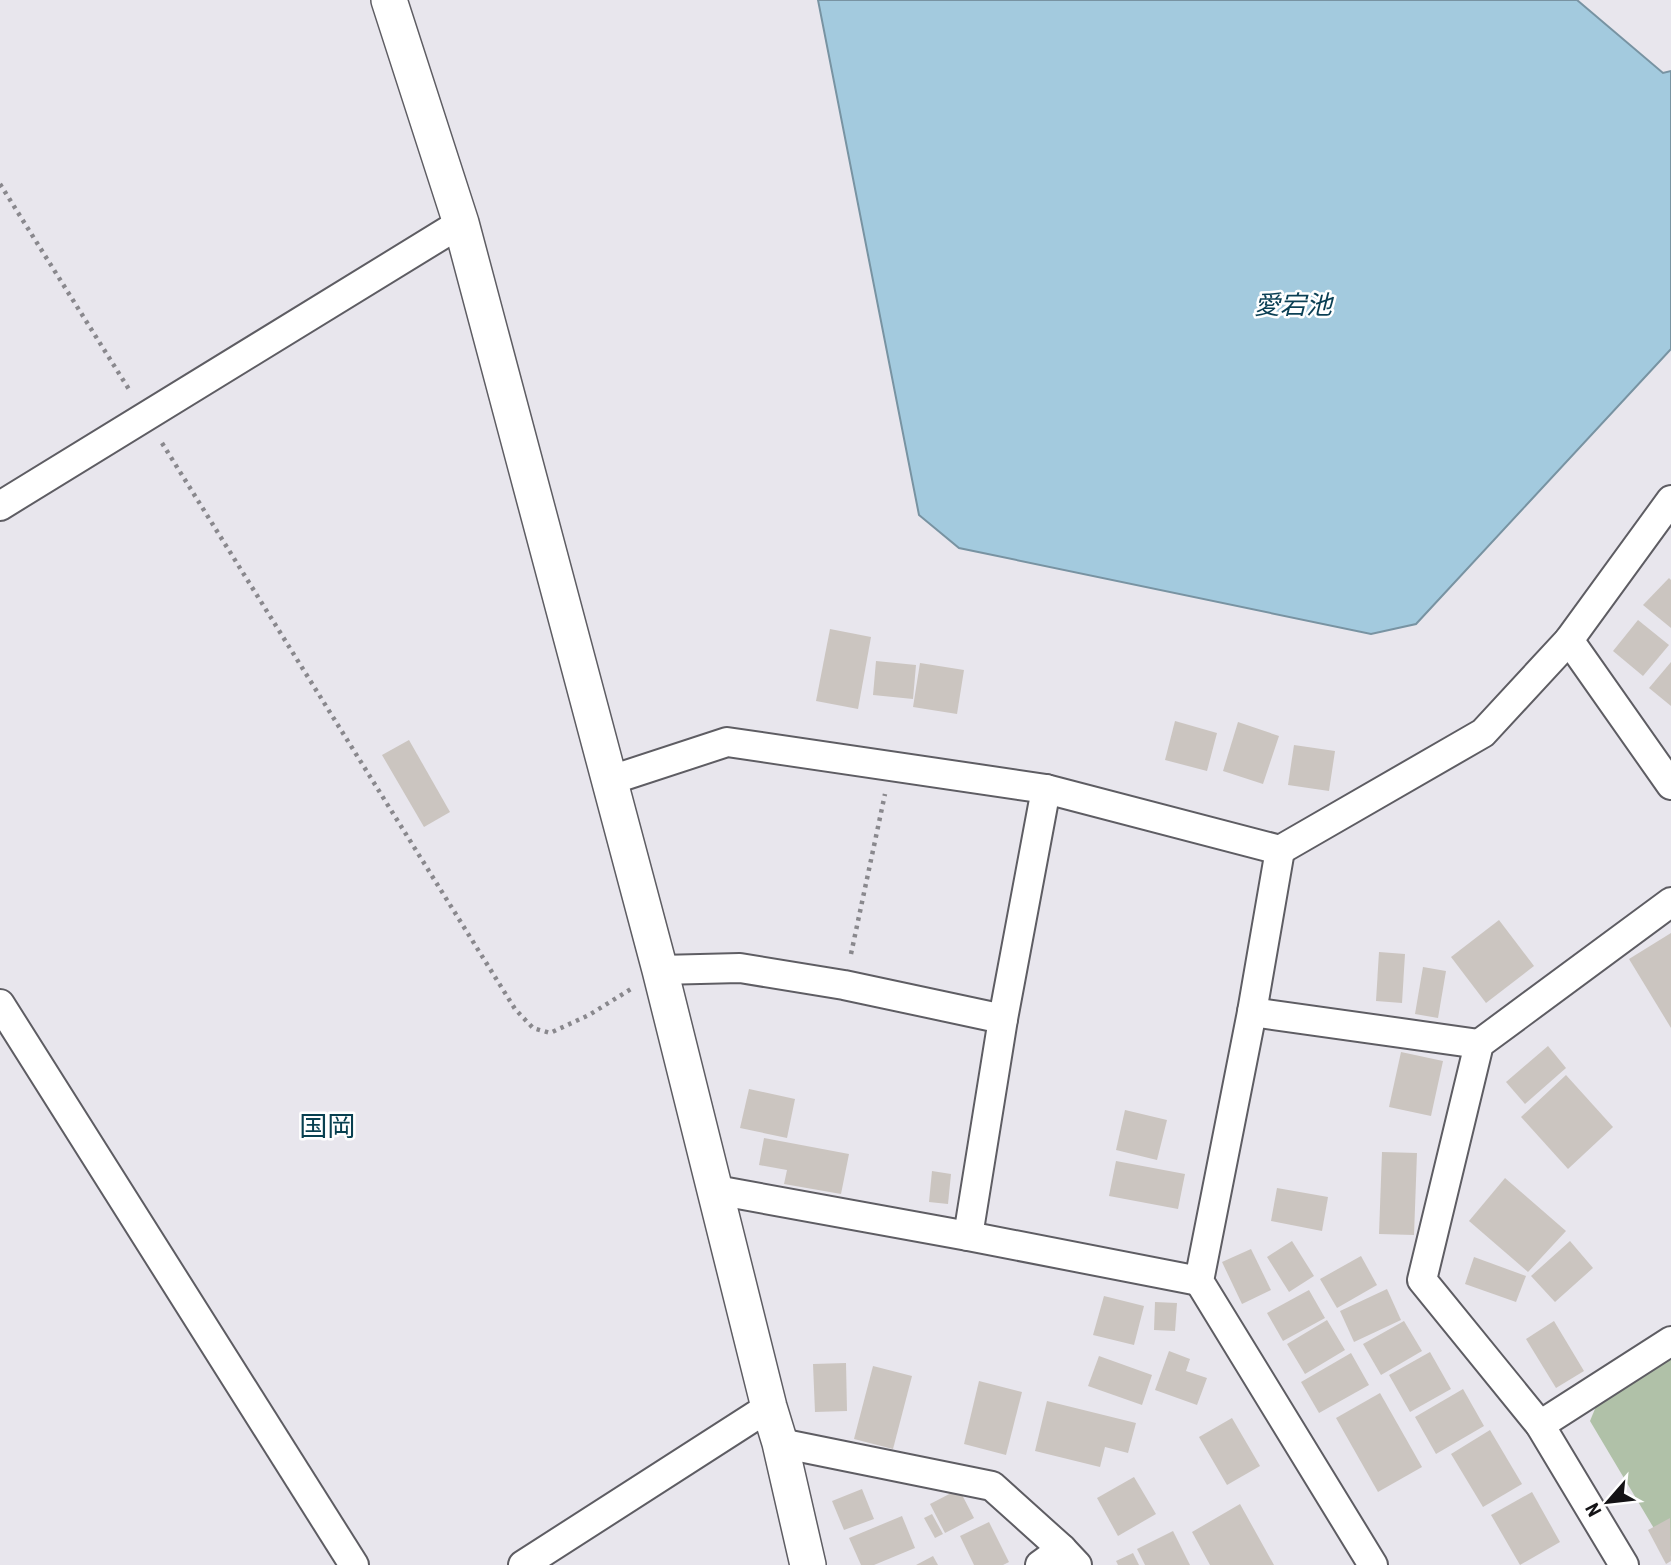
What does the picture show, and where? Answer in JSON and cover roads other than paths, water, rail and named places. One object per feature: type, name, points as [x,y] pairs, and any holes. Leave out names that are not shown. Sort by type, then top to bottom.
[{"type":"street","points":[[389,0],[461,223],[660,970],[780,1443],[808,1565]]},
{"type":"street","points":[[0,506],[461,223]]},
{"type":"street","points":[[608,781],[727,742],[1046,789],[1280,850],[1483,733],[1569,640],[1671,500]]},
{"type":"street","points":[[1569,640],[1671,785]]},
{"type":"street","points":[[968,1236],[1003,1019],[1046,789]]},
{"type":"street","points":[[1280,850],[1252,1012],[1199,1281],[1373,1565]]},
{"type":"street","points":[[1624,1565],[1540,1424],[1422,1280],[1479,1044],[1671,902]]},
{"type":"street","points":[[660,970],[740,968],[844,985],[1003,1019]]},
{"type":"street","points":[[0,1004],[354,1565]]},
{"type":"street","points":[[1252,1012],[1479,1044]]},
{"type":"street","points":[[716,1190],[1199,1281]]},
{"type":"street","points":[[1540,1424],[1671,1341]]},
{"type":"street","points":[[523,1565],[769,1407]]},
{"type":"street","points":[[780,1443],[992,1486],[1070,1557]]},
{"type":"street","points":[[1040,1565],[1070,1557]]},
{"type":"water","name":"愛宕池","points":[[818,0],[1577,0],[1663,73],[1671,71],[1671,349],[1416,624],[1371,634],[959,548],[919,515]]},
{"type":"district","name":"国岡","points":[[327,1126]]}]
